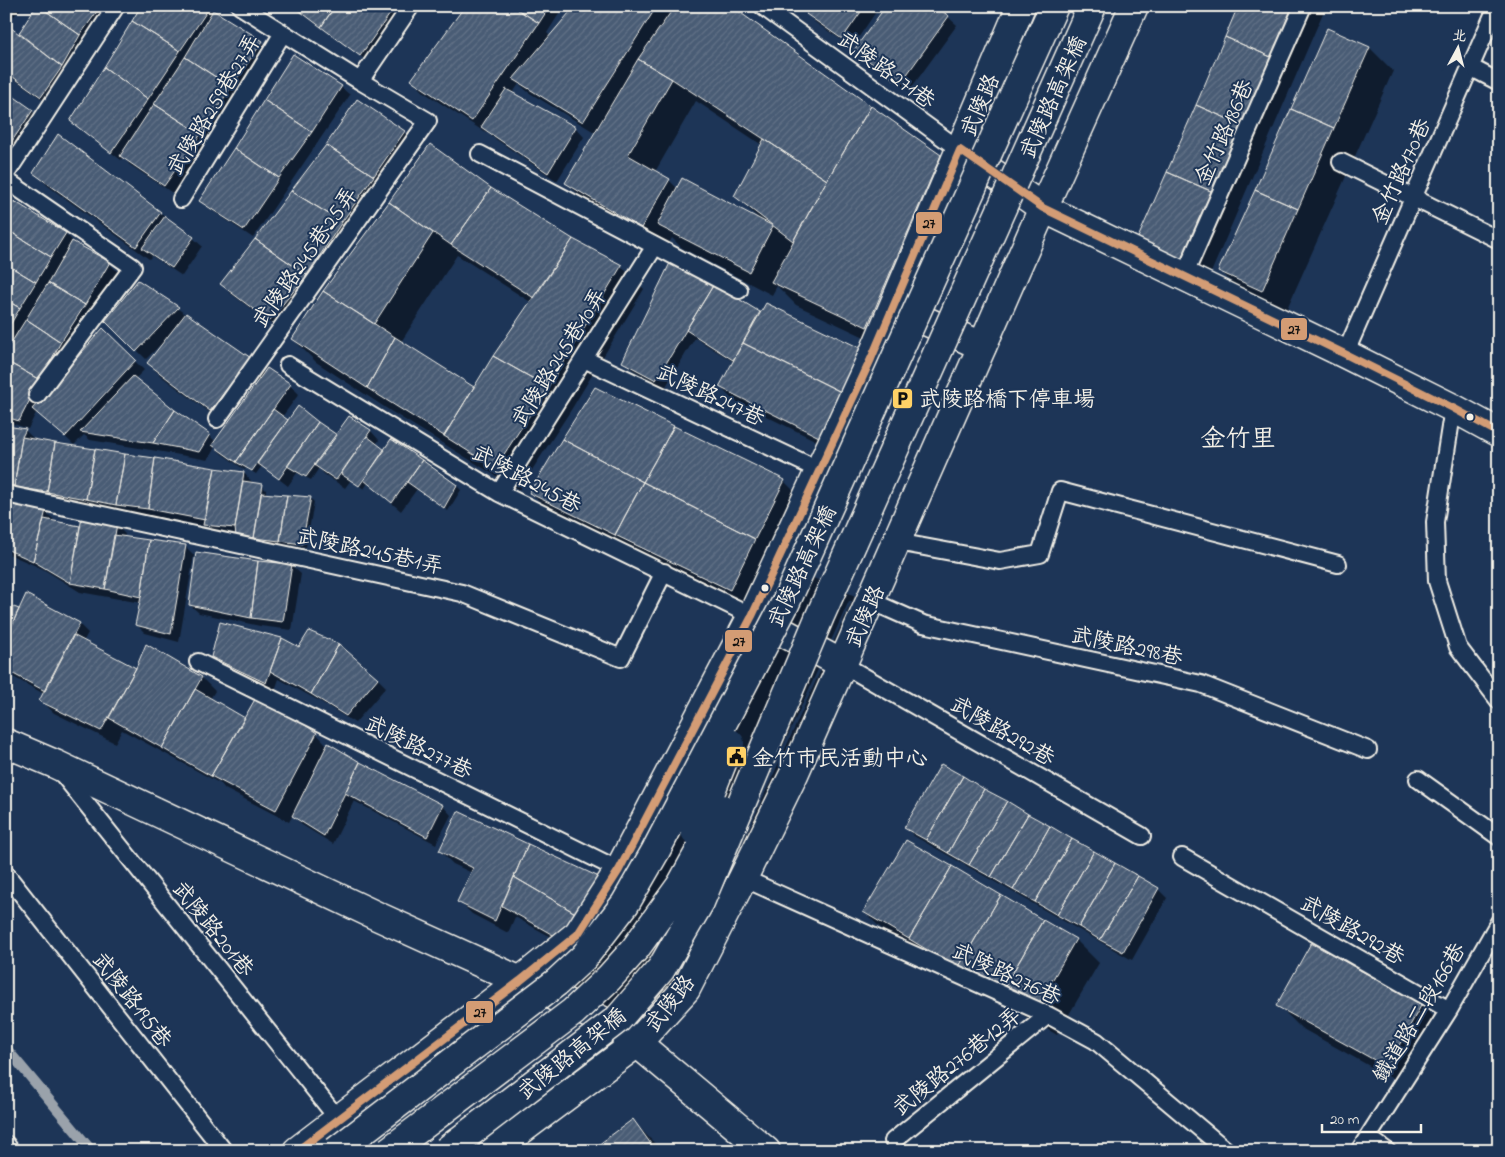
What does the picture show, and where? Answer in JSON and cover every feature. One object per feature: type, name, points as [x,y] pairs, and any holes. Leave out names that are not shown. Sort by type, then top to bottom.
[{"type":"main road","name":"武陵路","points":[[297,1151],[520,981],[578,934],[620,870],[752,616],[894,307],[1021,6]]},
{"type":"main road","name":"武陵路高架橋","points":[[336,1151],[557,982],[584,957],[625,904],[655,852],[785,604],[1054,6]]},
{"type":"main road","name":"武陵路高架橋","points":[[446,1151],[618,1019],[661,969],[700,902],[820,616],[1092,6]]},
{"type":"main road","name":"武陵路","points":[[493,1151],[637,1043],[686,990],[794,774],[1134,6]]},
{"type":"main road","points":[[960,150],[1043,208],[1345,354],[1499,433]]},
{"type":"main road","points":[[894,307],[982,346]]},
{"type":"main road","points":[[636,949],[693,836],[785,604]]},
{"type":"main road","points":[[752,616],[842,664]]},
{"type":"main road","points":[[389,1151],[573,1012],[636,949],[681,885],[742,774],[820,616]]},
{"type":"main road","points":[[6,743],[545,992],[611,1025],[637,1043],[766,1151]]},
{"type":"lane","points":[[6,174],[116,6]]},
{"type":"lane","points":[[240,6],[360,81],[411,6]]},
{"type":"lane","name":"武陵路271巷","points":[[762,6],[960,150]]},
{"type":"lane","name":"金竹路186巷","points":[[1184,276],[1303,6]]},
{"type":"lane","name":"金竹路170巷","points":[[1345,354],[1496,6]]},
{"type":"lane","name":"武陵路259巷27弄","points":[[181,199],[282,33]]},
{"type":"lane","points":[[1470,67],[1499,82]]},
{"type":"lane","name":"武陵路245巷25弄","points":[[218,419],[428,121],[360,81]]},
{"type":"lane","points":[[480,154],[739,290]]},
{"type":"lane","points":[[1341,162],[1414,196],[1499,240]]},
{"type":"lane","points":[[6,180],[133,267],[37,395]]},
{"type":"lane","name":"武陵路245巷10弄","points":[[499,492],[655,246]]},
{"type":"lane","name":"武陵路247巷","points":[[584,359],[819,470]]},
{"type":"lane","name":"武陵路245巷","points":[[288,366],[499,492],[752,616]]},
{"type":"lane","points":[[1453,408],[1435,522],[1437,580],[1458,647],[1499,701]]},
{"type":"lane","points":[[897,542],[1000,561],[1040,554],[1060,491],[1338,564]]},
{"type":"lane","name":"武陵路245巷1弄","points":[[6,494],[462,593],[621,658],[664,572]]},
{"type":"lane","name":"武陵路298巷","points":[[871,601],[924,624],[1200,684],[1368,750]]},
{"type":"lane","name":"武陵路277巷","points":[[198,662],[620,870]]},
{"type":"lane","name":"武陵路292巷","points":[[842,664],[1142,836]]},
{"type":"lane","name":"武陵路201巷","points":[[55,764],[338,1119]]},
{"type":"lane","points":[[1418,779],[1499,837]]},
{"type":"lane","name":"武陵路292巷","points":[[1182,857],[1449,1010]]},
{"type":"lane","name":"武陵路195巷","points":[[6,874],[224,1151]]},
{"type":"lane","name":"武陵路276巷","points":[[743,878],[1048,1015],[1096,1041],[1227,1151]]},
{"type":"lane","name":"鐵道路二段166巷","points":[[1364,1144],[1449,1010],[1499,922]]},
{"type":"lane","name":"武陵路276巷12弄","points":[[893,1142],[1048,1015]]},
{"type":"lane","points":[[6,1144],[11,1151]]},
{"type":"lane","points":[[1364,1144],[1387,1151]]},
{"type":"building","points":[[36,6],[39,6],[80,35],[62,67],[19,33]]},
{"type":"building","points":[[39,6],[101,6],[80,35]]},
{"type":"building","points":[[141,6],[210,7],[180,51],[132,21]]},
{"type":"building","points":[[293,6],[335,6],[321,27]]},
{"type":"building","points":[[335,6],[395,7],[360,56],[321,27]]},
{"type":"building","points":[[465,6],[512,6],[539,23],[472,121],[411,80]]},
{"type":"building","points":[[512,6],[550,6],[539,23]]},
{"type":"building","points":[[575,6],[657,6],[583,122],[513,79]]},
{"type":"building","points":[[675,6],[731,6],[871,106],[827,180],[638,59]]},
{"type":"building","points":[[811,6],[865,6],[842,39],[806,14]]},
{"type":"building","points":[[886,6],[935,6],[949,16],[900,84],[854,50]]},
{"type":"building","points":[[1238,6],[1293,6],[1271,57],[1225,37]]},
{"type":"building","points":[[213,10],[263,41],[231,87],[185,57]]},
{"type":"building","points":[[132,21],[180,51],[148,99],[104,67]]},
{"type":"building","points":[[6,24],[62,67],[41,97],[6,72]]},
{"type":"building","points":[[1327,28],[1370,47],[1334,128],[1291,109]]},
{"type":"building","points":[[1225,37],[1271,57],[1242,125],[1196,105]]},
{"type":"building","points":[[293,54],[342,86],[312,132],[264,100]]},
{"type":"building","points":[[185,57],[231,87],[201,134],[154,104]]},
{"type":"building","points":[[638,59],[672,79],[628,155],[670,179],[641,228],[565,183]]},
{"type":"building","points":[[104,67],[148,99],[111,153],[70,121]]},
{"type":"building","points":[[506,89],[576,127],[548,173],[481,127]]},
{"type":"building","points":[[6,91],[33,110],[6,150]]},
{"type":"building","points":[[357,99],[405,131],[374,176],[326,145]]},
{"type":"building","points":[[264,100],[312,132],[279,178],[234,148]]},
{"type":"building","points":[[154,104],[201,134],[164,186],[120,156]]},
{"type":"building","points":[[1196,105],[1242,125],[1213,192],[1167,172]]},
{"type":"building","points":[[871,106],[941,155],[867,327],[771,282],[827,180]]},
{"type":"building","points":[[1291,109],[1334,128],[1298,209],[1255,190]]},
{"type":"building","points":[[58,134],[161,212],[136,247],[33,173]]},
{"type":"building","points":[[764,139],[827,180],[793,241],[734,196]]},
{"type":"building","points":[[430,144],[491,188],[451,245],[389,202]]},
{"type":"building","points":[[326,145],[374,176],[342,222],[291,191]]},
{"type":"building","points":[[234,148],[279,178],[244,230],[199,201]]},
{"type":"building","points":[[1167,172],[1213,192],[1183,260],[1137,240]]},
{"type":"building","points":[[682,178],[773,226],[749,272],[657,225]]},
{"type":"building","points":[[491,188],[573,239],[534,298],[451,245]]},
{"type":"building","points":[[1255,190],[1298,209],[1262,291],[1218,271]]},
{"type":"building","points":[[291,191],[342,222],[307,275],[255,239]]},
{"type":"building","points":[[14,201],[66,233],[51,257],[6,229],[6,213]]},
{"type":"building","points":[[389,202],[433,233],[374,324],[323,291]]},
{"type":"building","points":[[165,216],[194,237],[172,268],[142,248]]},
{"type":"building","points":[[6,229],[51,257],[36,282],[6,264]]},
{"type":"building","points":[[255,239],[307,275],[269,321],[220,284]]},
{"type":"building","points":[[573,239],[622,265],[548,387],[493,356]]},
{"type":"building","points":[[72,241],[110,262],[85,305],[48,283]]},
{"type":"building","points":[[670,263],[714,284],[656,380],[622,362]]},
{"type":"building","points":[[6,264],[36,282],[20,308],[6,300]]},
{"type":"building","points":[[138,280],[179,307],[136,352],[105,321]]},
{"type":"building","points":[[48,283],[85,305],[61,342],[26,319]]},
{"type":"building","points":[[714,284],[760,312],[733,360],[686,330]]},
{"type":"building","points":[[323,291],[395,337],[367,388],[292,339]]},
{"type":"building","points":[[6,300],[20,308],[6,332]]},
{"type":"building","points":[[766,303],[860,348],[841,392],[743,343]]},
{"type":"building","points":[[186,313],[251,358],[210,411],[147,363]]},
{"type":"building","points":[[26,319],[61,342],[40,380],[6,361],[6,351]]},
{"type":"building","points":[[103,328],[136,360],[65,437],[32,409]]},
{"type":"building","points":[[395,337],[474,387],[444,436],[367,388]]},
{"type":"building","points":[[743,343],[841,392],[819,437],[719,387]]},
{"type":"building","points":[[493,356],[548,387],[495,468],[444,436]]},
{"type":"building","points":[[6,361],[40,380],[19,421],[6,417]]},
{"type":"building","points":[[267,368],[291,384],[236,462],[212,445]]},
{"type":"building","points":[[133,376],[175,410],[153,443],[80,432]]},
{"type":"building","points":[[595,387],[674,426],[643,482],[562,439]]},
{"type":"building","points":[[298,406],[318,422],[279,479],[257,463]]},
{"type":"building","points":[[273,409],[288,420],[252,471],[236,462]]},
{"type":"building","points":[[175,410],[210,434],[199,452],[153,443]]},
{"type":"building","points":[[349,416],[371,430],[336,480],[314,465]]},
{"type":"building","points":[[318,422],[337,435],[306,477],[287,466]]},
{"type":"building","points":[[6,426],[26,429],[22,437],[14,487],[6,486]]},
{"type":"building","points":[[674,426],[785,480],[755,539],[643,482]]},
{"type":"building","points":[[367,436],[385,450],[359,486],[341,474]]},
{"type":"building","points":[[22,437],[55,443],[47,492],[14,487]]},
{"type":"building","points":[[391,439],[422,460],[392,503],[364,480]]},
{"type":"building","points":[[562,439],[643,482],[615,535],[529,493]]},
{"type":"building","points":[[55,443],[95,449],[86,499],[47,492]]},
{"type":"building","points":[[95,449],[125,454],[116,505],[86,499]]},
{"type":"building","points":[[125,454],[155,458],[148,509],[116,505]]},
{"type":"building","points":[[155,458],[215,468],[205,520],[148,509]]},
{"type":"building","points":[[422,460],[457,485],[444,508],[407,482]]},
{"type":"building","points":[[215,468],[244,472],[235,528],[203,525]]},
{"type":"building","points":[[243,481],[263,484],[254,538],[236,536],[235,528]]},
{"type":"building","points":[[643,482],[755,539],[730,590],[615,535]]},
{"type":"building","points":[[261,493],[287,495],[280,541],[254,538]]},
{"type":"building","points":[[287,495],[311,497],[302,544],[280,541]]},
{"type":"building","points":[[6,500],[46,510],[33,561],[6,549]]},
{"type":"building","points":[[82,517],[117,524],[105,589],[70,583]]},
{"type":"building","points":[[44,519],[80,526],[70,583],[33,561]]},
{"type":"building","points":[[114,535],[149,540],[141,597],[105,589]]},
{"type":"building","points":[[149,540],[186,545],[171,634],[135,625]]},
{"type":"building","points":[[196,552],[258,561],[251,618],[189,605]]},
{"type":"building","points":[[258,561],[292,564],[283,622],[251,618]]},
{"type":"building","points":[[26,594],[80,623],[45,691],[6,670],[6,638]]},
{"type":"building","points":[[6,604],[19,609],[6,638]]},
{"type":"building","points":[[220,622],[282,638],[266,683],[211,657]]},
{"type":"building","points":[[309,631],[339,644],[311,694],[270,671],[282,638],[299,647]]},
{"type":"building","points":[[73,635],[136,668],[101,731],[39,701]]},
{"type":"building","points":[[146,644],[202,677],[162,748],[109,718],[136,668]]},
{"type":"building","points":[[339,644],[378,678],[346,716],[311,694]]},
{"type":"building","points":[[195,689],[245,718],[211,776],[162,748]]},
{"type":"building","points":[[258,694],[317,733],[276,810],[211,776]]},
{"type":"building","points":[[328,743],[360,762],[324,836],[292,816]]},
{"type":"building","points":[[360,762],[443,805],[427,837],[345,793]]},
{"type":"building","points":[[941,764],[963,776],[926,840],[904,828]]},
{"type":"building","points":[[963,776],[984,789],[948,853],[926,840]]},
{"type":"building","points":[[984,789],[1007,801],[969,865],[948,853]]},
{"type":"building","points":[[1007,801],[1028,814],[991,877],[969,865]]},
{"type":"building","points":[[458,811],[528,844],[495,921],[457,902],[473,868],[439,851]]},
{"type":"building","points":[[1028,814],[1050,826],[1013,890],[991,877]]},
{"type":"building","points":[[1050,826],[1072,839],[1035,902],[1013,890]]},
{"type":"building","points":[[1072,839],[1094,851],[1057,915],[1035,902]]},
{"type":"building","points":[[906,840],[952,866],[909,939],[863,912]]},
{"type":"building","points":[[528,844],[599,877],[577,914],[514,877]]},
{"type":"building","points":[[1094,851],[1115,863],[1079,927],[1057,915]]},
{"type":"building","points":[[1115,863],[1138,876],[1100,940],[1079,927]]},
{"type":"building","points":[[952,866],[1001,895],[958,968],[909,939]]},
{"type":"building","points":[[1138,876],[1159,888],[1123,952],[1100,940]]},
{"type":"building","points":[[514,877],[577,914],[560,939],[502,906]]},
{"type":"building","points":[[1001,895],[1043,920],[1001,993],[958,968]]},
{"type":"building","points":[[1043,920],[1076,939],[1034,1012],[1001,993]]},
{"type":"building","points":[[1311,943],[1422,1004],[1387,1067],[1276,1006]]},
{"type":"building","points":[[633,1119],[656,1151],[590,1151]]},
{"type":"waterway","points":[[6,1048],[92,1151]]},
{"type":"transit line","name":"27","points":[[297,1151],[520,981],[578,934],[619,870],[752,616],[871,359],[960,150],[1043,208],[1345,354],[1499,433]]},
{"type":"place","name":"武陵路橋下停車場","points":[[903,398]]},
{"type":"place","name":"金竹市民活動中心","points":[[736,757]]},
{"type":"district","name":"金竹里","points":[[1238,437]]}]
